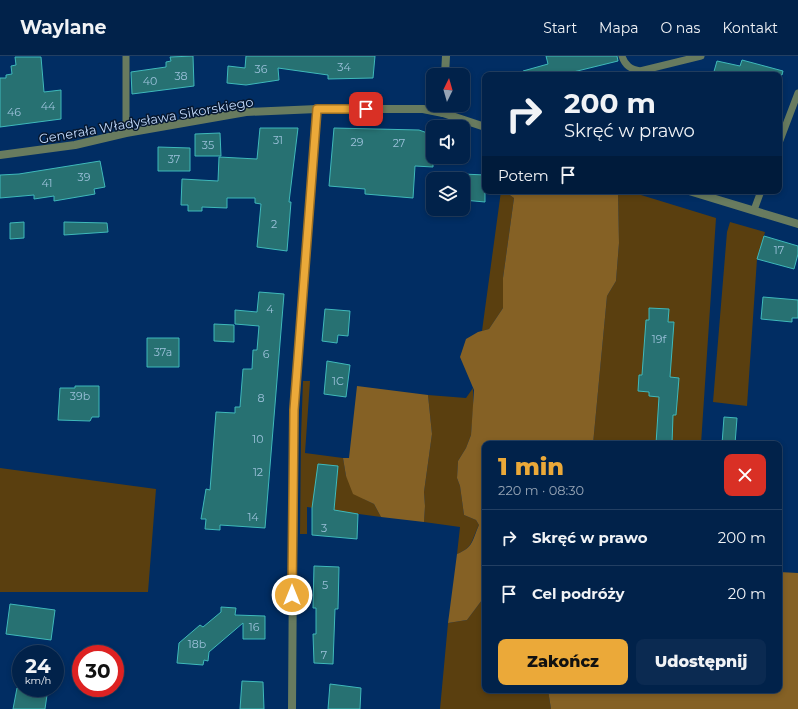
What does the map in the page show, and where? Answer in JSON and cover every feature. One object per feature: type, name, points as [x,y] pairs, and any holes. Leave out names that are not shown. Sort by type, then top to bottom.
[{"type":"street","points":[[445,68],[446,56]]},
{"type":"street","name":"Generała Władysława Sikorskiego","points":[[0,155],[75,145],[126,133],[246,112],[317,109],[426,109]]},
{"type":"street","points":[[292,709],[294,410],[317,109]]},
{"type":"street","name":"Generała Władysława Sikorskiego","points":[[450,112],[482,126]]},
{"type":"street","points":[[699,194],[798,224]]},
{"type":"lane","points":[[126,56],[126,133]]},
{"type":"lane","points":[[622,56],[627,66],[633,70],[640,71],[701,56]]},
{"type":"lane","points":[[782,135],[798,94]]},
{"type":"lane","points":[[754,210],[760,194]]},
{"type":"shaded area","points":[[501,194],[508,194],[514,198],[503,278],[503,308],[489,329],[482,331]]},
{"type":"shaded area","points":[[508,194],[618,194],[619,243],[616,281],[607,296],[593,441],[482,441],[482,600],[467,620],[448,623],[457,554],[470,546],[479,525],[476,520],[464,515],[460,486],[457,478],[458,461],[466,448],[471,435],[474,390],[460,357],[466,339],[478,332],[489,329],[503,308],[503,278],[514,198]]},
{"type":"shaded area","points":[[618,194],[638,194],[716,218],[701,441],[593,441],[607,296],[616,281],[619,243]]},
{"type":"shaded area","points":[[730,222],[765,232],[757,259],[747,406],[713,402],[727,232]]},
{"type":"shaded area","points":[[303,381],[310,381],[305,453],[343,458],[346,476],[364,499],[374,504],[381,517],[307,507],[307,534],[300,534]]},
{"type":"shaded area","points":[[357,386],[428,395],[432,434],[424,492],[424,522],[381,517],[374,504],[353,494],[346,476],[343,458],[349,458]]},
{"type":"shaded area","points":[[473,388],[471,435],[466,448],[458,461],[457,478],[460,486],[464,515],[476,520],[479,525],[469,546],[457,554],[460,527],[424,522],[424,492],[432,434],[428,395],[466,398]]},
{"type":"shaded area","points":[[0,468],[156,489],[148,592],[0,592]]},
{"type":"shaded area","points":[[782,572],[798,573],[798,709],[551,709],[548,693],[782,693]]},
{"type":"shaded area","points":[[482,600],[482,693],[548,693],[551,709],[440,709],[448,623],[467,620]]},
{"type":"building","points":[[193,56],[194,86],[132,94],[131,72],[166,67],[166,62],[171,61],[170,57]]},
{"type":"building","points":[[246,56],[375,56],[373,78],[328,79],[328,75],[278,68],[279,80],[246,85],[227,83],[228,66],[245,68]]},
{"type":"building","points":[[546,56],[617,56],[618,61],[573,72],[523,72],[548,64]]},
{"type":"building","points":[[15,57],[41,57],[44,92],[61,90],[61,119],[0,127],[0,78],[6,78],[6,75],[12,74],[11,66],[16,65]]},
{"type":"building","points":[[742,60],[783,71],[782,75],[782,72],[714,72],[717,61],[740,66]]},
{"type":"building","points":[[260,128],[298,128],[289,202],[291,202],[287,251],[257,247],[261,204],[255,203],[255,198],[227,198],[227,208],[202,207],[202,211],[188,211],[188,205],[181,205],[182,179],[218,181],[219,157],[257,159]]},
{"type":"building","points":[[334,128],[419,130],[426,132],[426,164],[433,164],[433,167],[415,166],[413,198],[365,194],[365,189],[329,186]]},
{"type":"building","points":[[220,133],[221,156],[195,156],[195,134]]},
{"type":"building","points":[[158,147],[190,148],[190,171],[158,171]]},
{"type":"building","points":[[100,161],[105,187],[94,189],[95,194],[54,201],[54,196],[34,199],[34,195],[0,198],[0,175],[19,174]]},
{"type":"building","points":[[470,174],[482,175],[482,194],[485,194],[485,202],[470,201]]},
{"type":"building","points":[[24,222],[24,238],[10,239],[10,223]]},
{"type":"building","points":[[64,222],[107,223],[108,232],[64,235]]},
{"type":"building","points":[[764,236],[798,246],[798,254],[794,269],[757,259]]},
{"type":"building","points":[[259,292],[284,294],[265,528],[220,525],[220,530],[205,529],[206,519],[201,519],[206,489],[210,490],[216,412],[235,413],[235,407],[240,407],[243,369],[252,369],[253,350],[257,350],[259,326],[235,324],[235,310],[257,312]]},
{"type":"building","points":[[763,297],[798,300],[798,318],[792,318],[792,322],[761,319]]},
{"type":"building","points":[[649,308],[669,309],[668,322],[674,322],[670,377],[679,378],[676,415],[673,415],[672,441],[656,441],[659,397],[649,396],[649,392],[638,391],[639,375],[642,375],[646,320],[649,320]]},
{"type":"building","points":[[325,309],[350,311],[348,336],[338,335],[337,343],[322,341]]},
{"type":"building","points":[[214,324],[234,325],[234,342],[214,341]]},
{"type":"building","points":[[147,338],[179,338],[179,367],[147,367]]},
{"type":"building","points":[[327,361],[350,365],[346,397],[324,394]]},
{"type":"building","points":[[75,386],[99,386],[99,417],[92,417],[90,421],[58,420],[60,388],[75,388]]},
{"type":"building","points":[[724,417],[737,418],[735,441],[722,441]]},
{"type":"building","points":[[318,464],[338,466],[334,510],[358,514],[357,539],[312,535],[312,508]]},
{"type":"building","points":[[314,566],[339,567],[338,609],[335,609],[333,664],[314,663],[313,634],[316,634],[316,608],[313,608]]},
{"type":"building","points":[[10,604],[55,610],[51,640],[6,634]]},
{"type":"building","points":[[221,607],[236,608],[235,615],[265,616],[265,639],[243,639],[243,623],[209,652],[208,661],[204,660],[203,665],[177,663],[179,643],[200,625],[203,627],[221,612]]},
{"type":"building","points":[[242,681],[263,682],[264,709],[240,709]]},
{"type":"building","points":[[330,684],[361,688],[360,709],[328,709]]},
{"type":"building","points":[[15,697],[47,697],[45,709],[13,709]]},
{"type":"route","points":[[292,595],[294,410],[317,109],[366,109]]}]
